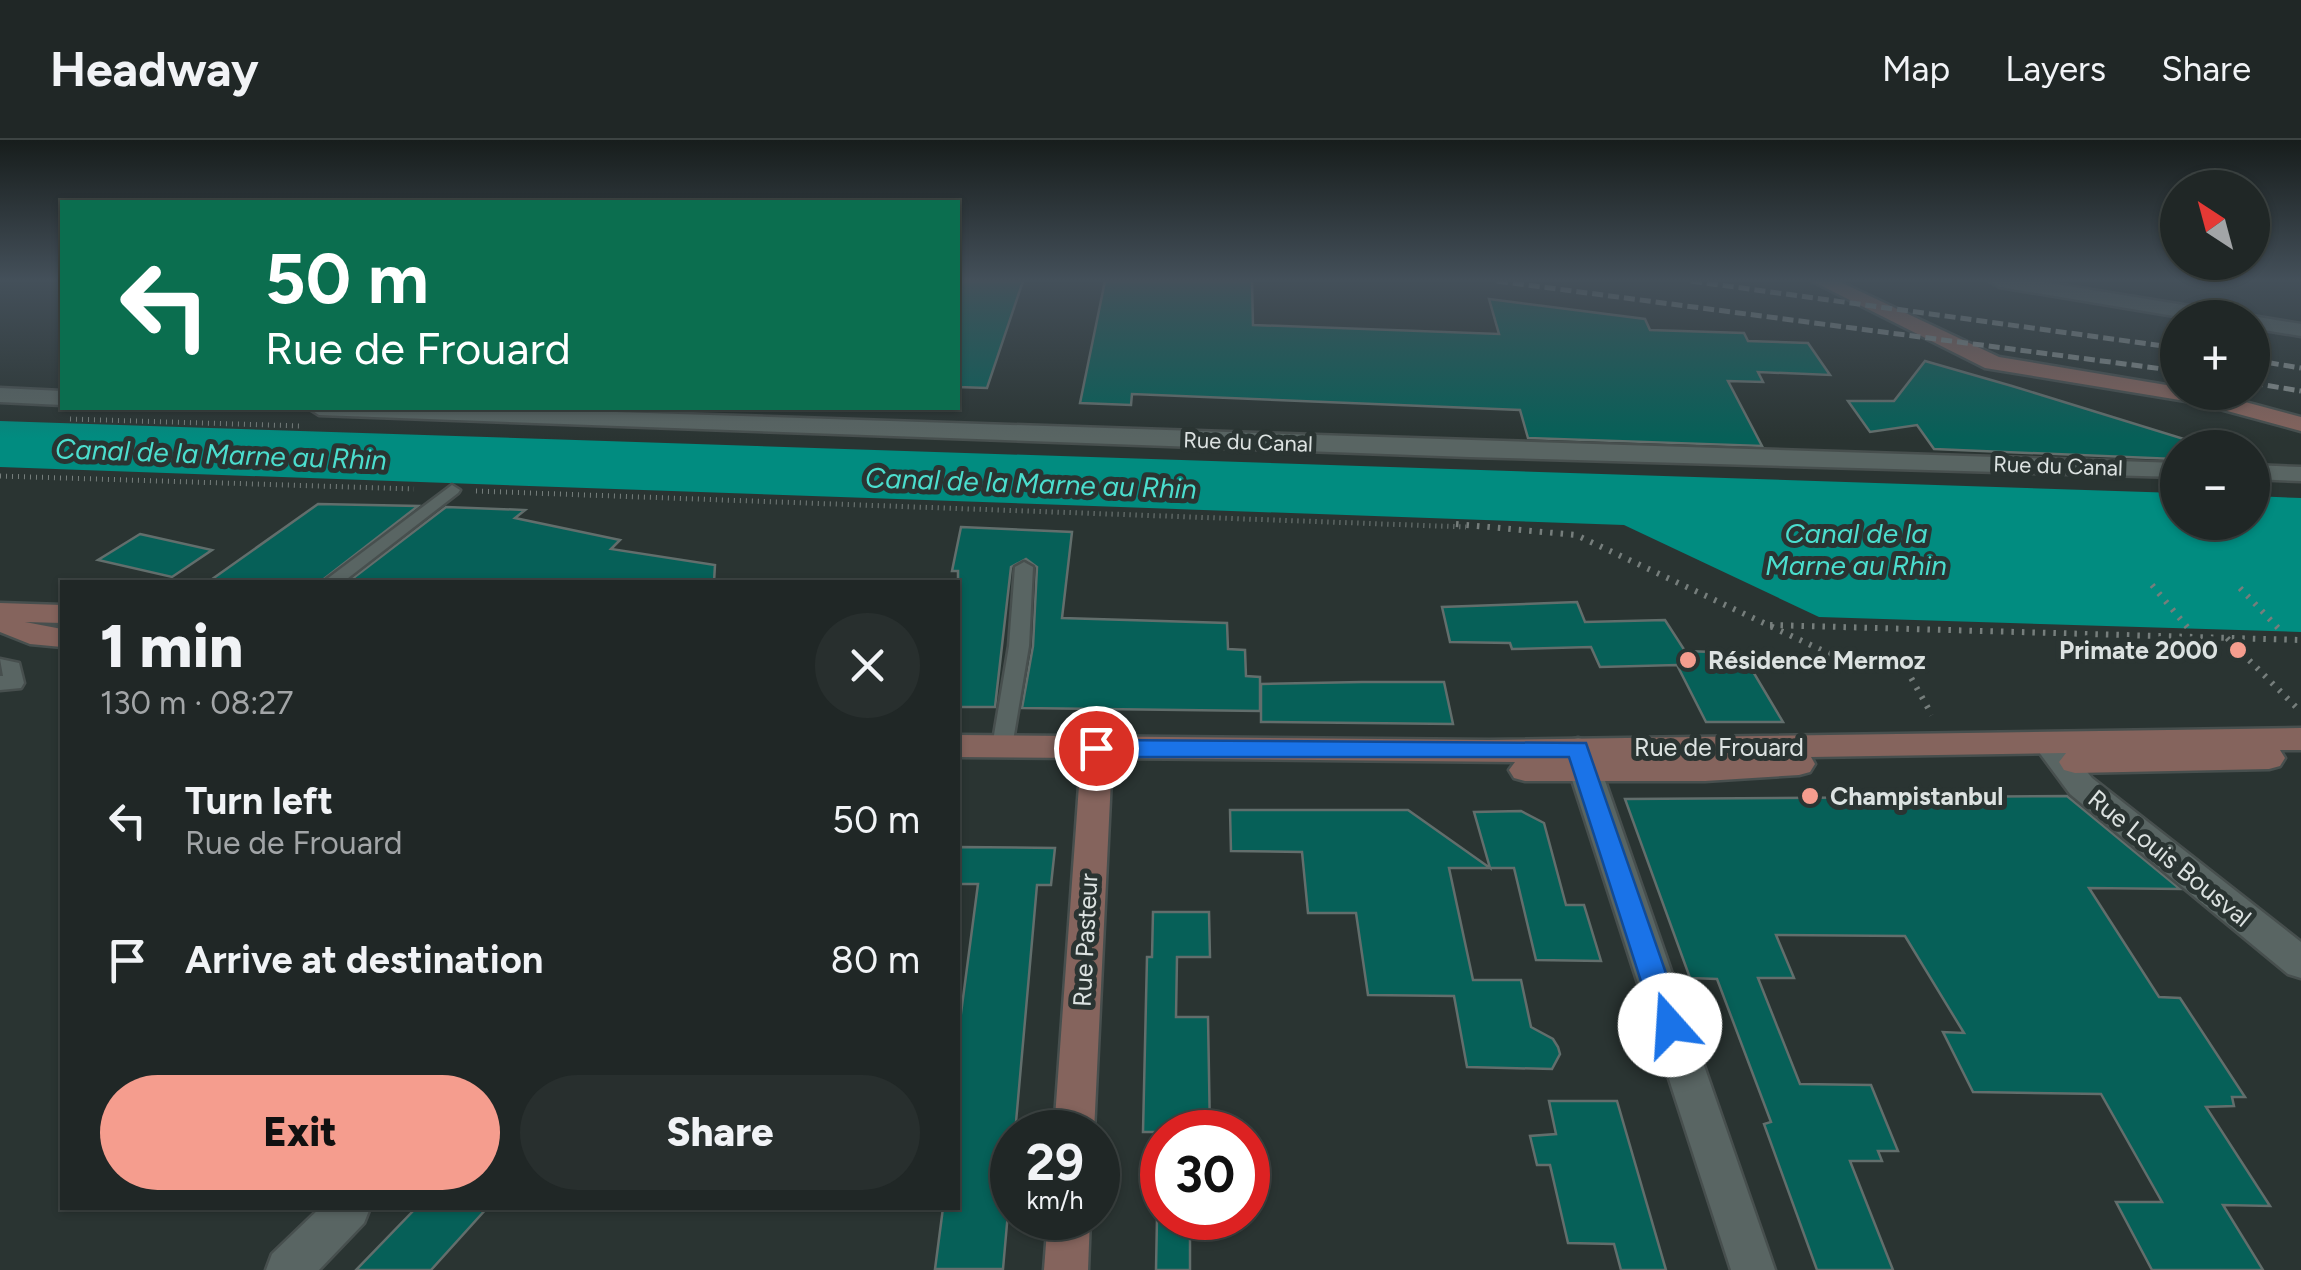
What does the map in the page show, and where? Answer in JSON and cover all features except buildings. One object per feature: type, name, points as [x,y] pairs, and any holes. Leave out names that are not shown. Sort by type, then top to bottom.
[{"type":"main road","points":[[1932,334],[1993,363],[2199,397],[2301,424]]},
{"type":"main road","points":[[0,612],[60,614]]},
{"type":"main road","points":[[0,622],[30,634],[60,638]]},
{"type":"main road","name":"Rue de Frouard","points":[[2055,754],[2301,739]]},
{"type":"main road","name":"Rue de Frouard","points":[[960,746],[1096,758]]},
{"type":"main road","name":"Rue de Frouard","points":[[960,764],[1096,758],[1582,759],[2055,754],[2301,757]]},
{"type":"main road","name":"Rue Pasteur","points":[[1075,1110],[1096,758]]},
{"type":"main road","points":[[1066,1270],[1068,1240]]},
{"type":"street","points":[[0,395],[60,398]]},
{"type":"street","name":"Rue du Canal","points":[[374,410],[1469,450],[2160,469]]},
{"type":"street","points":[[2270,473],[2301,474]]},
{"type":"street","name":"Rue Louis Bousval","points":[[2055,754],[2081,786],[2301,963]]},
{"type":"street","points":[[1582,759],[1753,1270]]},
{"type":"street","points":[[288,1270],[347,1210]]},
{"type":"lane","points":[[335,580],[452,490]]},
{"type":"lane","points":[[1002,747],[1019,646],[1024,567]]},
{"type":"lane","points":[[0,665],[12,668],[7,683]]},
{"type":"path","points":[[0,476],[1451,523],[1473,529],[1576,534],[1832,655]]},
{"type":"path","points":[[2152,585],[2188,628]]},
{"type":"path","points":[[2240,588],[2281,631]]},
{"type":"path","points":[[1768,626],[2301,640]]},
{"type":"path","points":[[2226,637],[2301,712]]},
{"type":"water","name":"Canal de la Marne au Rhin","points":[[0,421],[2160,492],[2160,540],[2270,540],[2270,497],[2301,498],[2301,632],[1819,617],[1624,525],[0,467]]},
{"type":"railway","points":[[1896,334],[2160,369]]},
{"type":"railway","points":[[2074,334],[2160,346]]},
{"type":"railway","points":[[2270,363],[2301,368]]},
{"type":"railway","points":[[2270,386],[2301,391]]},
{"type":"place","name":"Primate 2000","points":[[2238,650]]},
{"type":"place","name":"Résidence Mermoz","points":[[1688,660]]},
{"type":"place","name":"Champistanbul","points":[[1810,796]]},
{"type":"route","points":[[1096,748],[1578,748],[1670,1025]]}]
